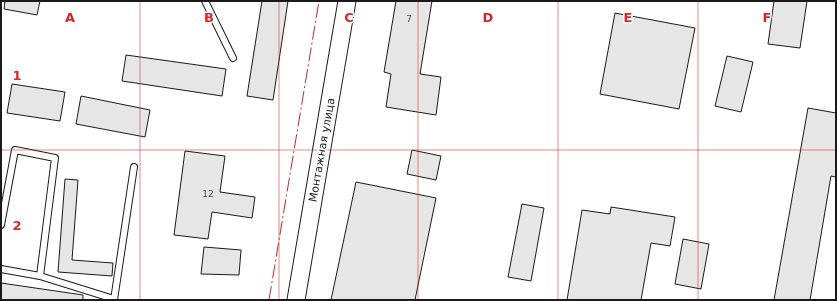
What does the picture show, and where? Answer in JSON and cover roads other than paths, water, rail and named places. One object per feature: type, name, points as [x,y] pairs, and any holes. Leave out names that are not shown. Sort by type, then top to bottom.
[{"type":"street","name":"Монтажная улица","points":[[296,300],[347,1]]},
{"type":"lane","points":[[205,1],[232,58]]},
{"type":"lane","points":[[1,225],[15,150],[55,158],[40,276]]},
{"type":"lane","points":[[1,269],[40,276],[114,299],[134,167]]}]
